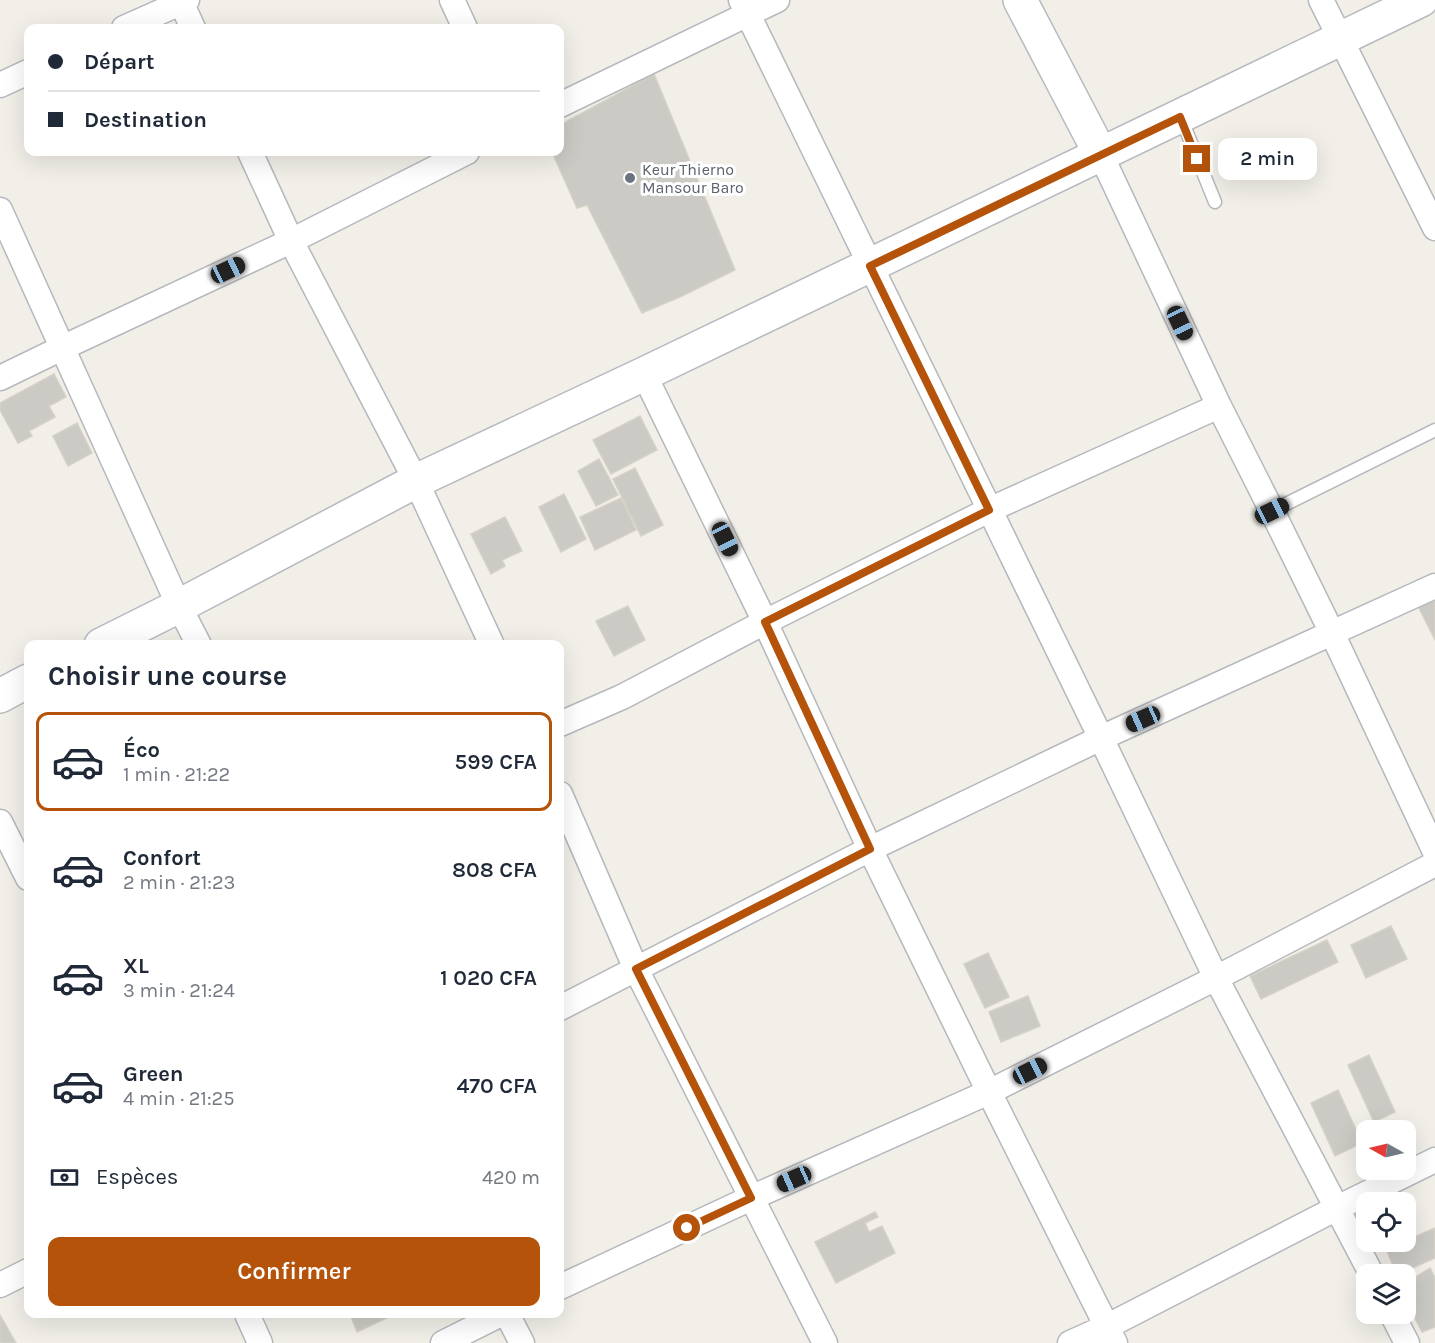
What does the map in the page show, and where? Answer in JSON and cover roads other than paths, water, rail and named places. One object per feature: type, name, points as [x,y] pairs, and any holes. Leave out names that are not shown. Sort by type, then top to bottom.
[{"type":"main road","points":[[1020,0],[1101,155]]},
{"type":"main road","points":[[111,640],[416,481],[870,266],[1421,0]]},
{"type":"main road","points":[[0,696],[24,683]]},
{"type":"street","points":[[452,0],[463,24]]},
{"type":"street","points":[[564,103],[745,7],[777,0]]},
{"type":"street","points":[[1321,0],[1435,228]]},
{"type":"street","points":[[133,24],[183,1],[192,24]]},
{"type":"street","points":[[745,7],[1216,978],[1366,1264]]},
{"type":"street","points":[[0,85],[24,74]]},
{"type":"street","points":[[1101,155],[1219,406],[1332,633],[1435,852]]},
{"type":"street","points":[[251,156],[291,241],[416,481],[490,640]]},
{"type":"street","points":[[0,378],[291,241],[459,156]]},
{"type":"street","points":[[0,210],[196,640]]},
{"type":"street","points":[[644,374],[765,622],[870,849],[1110,1335]]},
{"type":"street","points":[[564,722],[622,698],[765,622],[989,510],[1219,406]]},
{"type":"street","points":[[564,1006],[870,849],[1101,738],[1435,586]]},
{"type":"street","points":[[564,803],[636,969],[825,1343]]},
{"type":"street","points":[[0,822],[24,870]]},
{"type":"street","points":[[564,1285],[751,1198],[989,1092],[1216,978],[1435,864]]},
{"type":"street","points":[[1070,1343],[1110,1335],[1337,1208],[1435,1160]]},
{"type":"street","points":[[0,1285],[24,1273]]},
{"type":"street","points":[[249,1318],[260,1343]]},
{"type":"street","points":[[443,1343],[493,1318]]},
{"type":"street","points":[[509,1318],[522,1343]]},
{"type":"street","points":[[1397,1324],[1407,1343]]},
{"type":"lane","points":[[1180,117],[1215,202]]},
{"type":"lane","points":[[1272,511],[1435,430]]},
{"type":"place","name":"Keur Thierno Mansour Baro","points":[[630,178]]}]
